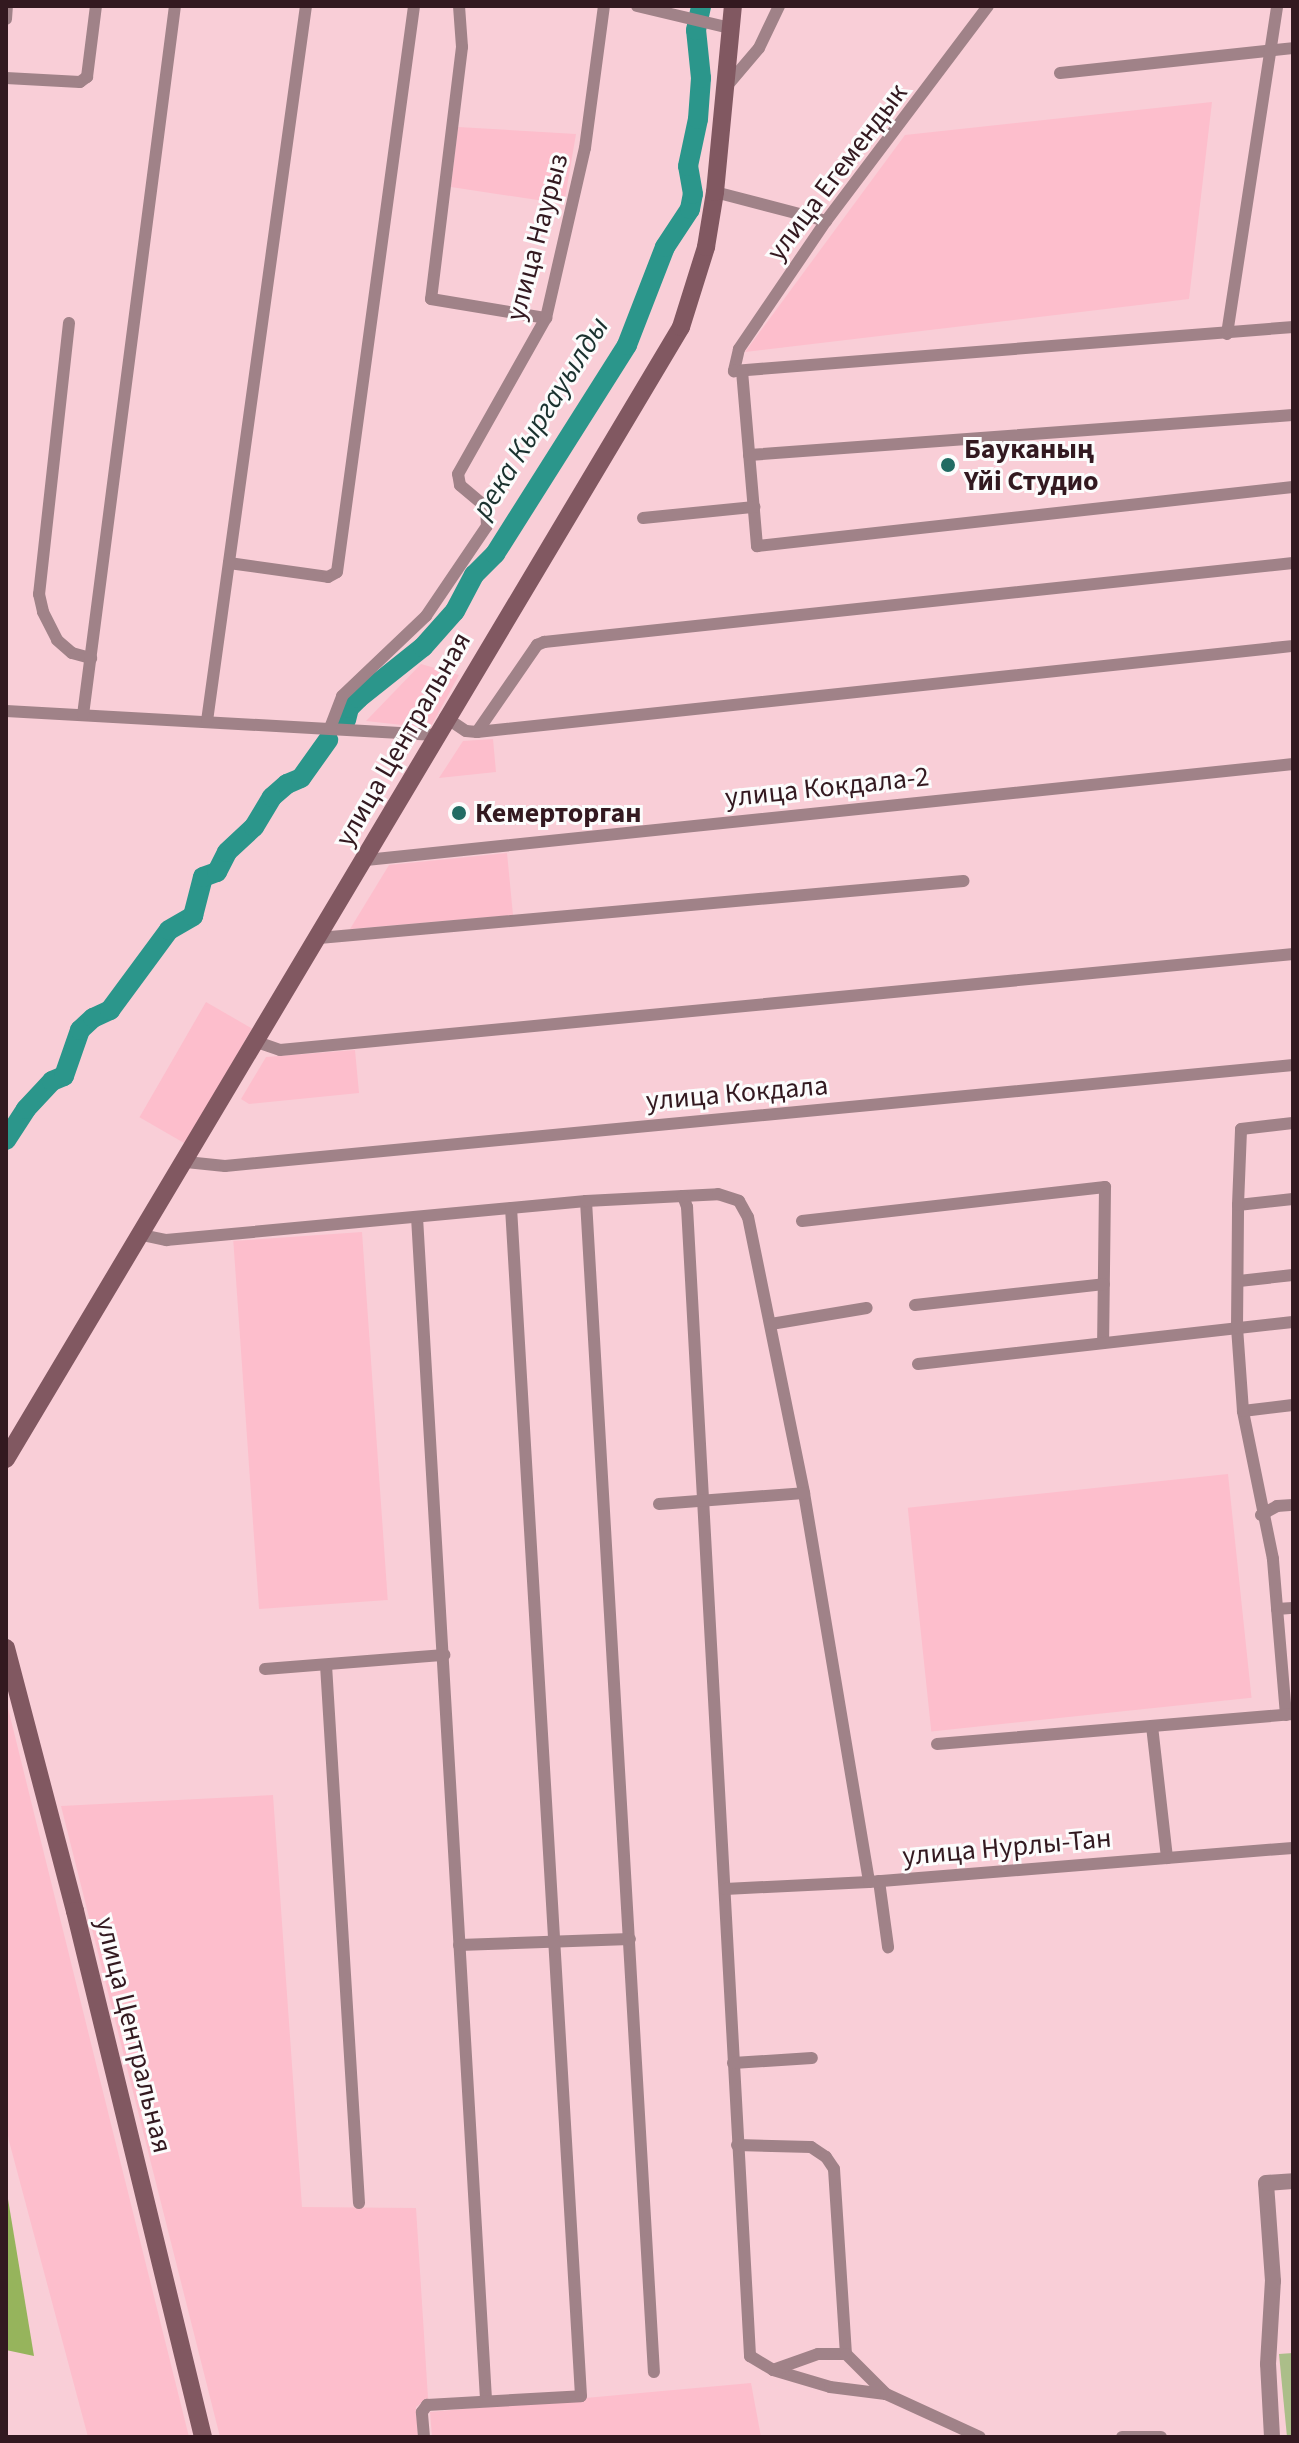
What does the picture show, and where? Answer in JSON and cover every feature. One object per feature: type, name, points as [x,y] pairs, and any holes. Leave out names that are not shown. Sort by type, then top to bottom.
[{"type":"main road","name":"улица Центральная","points":[[6,1459],[366,860],[445,717],[681,327],[706,247],[715,192],[733,6]]},
{"type":"main road","name":"улица Центральная","points":[[6,1648],[78,1926],[203,2437]]},
{"type":"street","points":[[6,19],[7,6]]},
{"type":"street","points":[[6,78],[80,82],[87,77],[96,6]]},
{"type":"street","points":[[83,715],[175,6]]},
{"type":"street","points":[[207,721],[306,6]]},
{"type":"street","points":[[229,563],[328,577],[337,572],[414,6]]},
{"type":"street","points":[[459,6],[462,47],[431,299],[546,318]]},
{"type":"street","name":"улица Наурыз","points":[[330,728],[342,696],[426,616],[487,526],[486,507],[460,485],[458,474],[546,318],[585,148],[604,6]]},
{"type":"street","points":[[637,6],[730,28]]},
{"type":"street","points":[[725,88],[759,48],[779,6]]},
{"type":"street","name":"улица Егемендык","points":[[738,371],[739,349],[826,221],[988,6]]},
{"type":"street","points":[[1227,334],[1277,6]]},
{"type":"street","points":[[1060,73],[1293,48]]},
{"type":"street","points":[[715,192],[826,221]]},
{"type":"street","points":[[69,323],[39,594],[43,612],[57,640],[72,653],[91,658]]},
{"type":"street","points":[[1293,327],[738,371],[757,546],[1293,487]]},
{"type":"street","points":[[749,455],[1293,415]]},
{"type":"street","points":[[643,518],[754,507]]},
{"type":"street","points":[[477,732],[537,645],[544,642],[1293,563]]},
{"type":"street","points":[[445,717],[466,731],[477,732],[1293,646]]},
{"type":"street","points":[[6,711],[435,735]]},
{"type":"street","name":"улица Кокдала-2","points":[[366,860],[1293,764]]},
{"type":"street","points":[[319,938],[963,881]]},
{"type":"street","points":[[257,1042],[280,1050],[1293,954]]},
{"type":"street","name":"улица Кокдала","points":[[186,1162],[225,1166],[1293,1065]]},
{"type":"street","points":[[937,1744],[1290,1714],[1273,1559],[1261,1515],[1243,1411],[1237,1328],[1241,1129],[1293,1123]]},
{"type":"street","points":[[802,1221],[1105,1187],[1103,1343]]},
{"type":"street","points":[[142,1235],[166,1240],[586,1201],[718,1194],[739,1201],[748,1217],[749,1236],[771,1324],[888,1947]]},
{"type":"street","points":[[683,1196],[687,1207],[750,2356],[773,2370],[830,2387],[886,2394],[980,2437]]},
{"type":"street","points":[[1238,1205],[1293,1199]]},
{"type":"street","points":[[586,1201],[654,2372]]},
{"type":"street","points":[[424,2437],[422,2412],[427,2405],[581,2396],[511,1208]]},
{"type":"street","points":[[417,1217],[486,2401]]},
{"type":"street","points":[[1239,1281],[1293,1275]]},
{"type":"street","points":[[915,1305],[1104,1284]]},
{"type":"street","points":[[771,1324],[867,1308]]},
{"type":"street","points":[[918,1364],[1293,1322]]},
{"type":"street","points":[[1243,1411],[1293,1405]]},
{"type":"street","points":[[659,1504],[804,1493]]},
{"type":"street","points":[[1261,1515],[1277,1506],[1293,1505]]},
{"type":"street","points":[[1277,1609],[1293,1608]]},
{"type":"street","points":[[265,1669],[444,1655]]},
{"type":"street","points":[[326,1665],[359,2203]]},
{"type":"street","points":[[1152,1726],[1167,1858]]},
{"type":"street","name":"улица Нурлы-Тан","points":[[725,1889],[874,1882],[1293,1848]]},
{"type":"street","points":[[459,1945],[630,1939]]},
{"type":"street","points":[[733,2063],[812,2058]]},
{"type":"street","points":[[737,2145],[811,2147],[826,2157],[834,2169],[846,2354],[886,2394]]},
{"type":"street","points":[[1272,2437],[1268,2364],[1273,2281],[1266,2183],[1293,2181]]},
{"type":"street","points":[[773,2370],[818,2354],[846,2354]]},
{"type":"street","points":[[1122,2437],[1161,2437]]},
{"type":"shaded area","points":[[1212,102],[1189,299],[745,352],[905,135]]},
{"type":"shaded area","points":[[458,127],[576,134],[564,204],[451,187]]},
{"type":"shaded area","points":[[421,664],[459,675],[430,728],[366,721]]},
{"type":"shaded area","points":[[493,739],[496,772],[439,778],[463,741]]},
{"type":"shaded area","points":[[507,853],[513,915],[350,929],[389,865]]},
{"type":"shaded area","points":[[206,1002],[252,1028],[185,1144],[140,1117]]},
{"type":"shaded area","points":[[355,1050],[359,1093],[249,1104],[241,1099],[266,1057]]},
{"type":"shaded area","points":[[362,1232],[388,1600],[259,1609],[233,1241]]},
{"type":"shaded area","points":[[1228,1474],[1252,1698],[931,1731],[908,1508]]},
{"type":"shaded area","points":[[6,1700],[189,2437],[88,2437],[9,2141],[6,2124]]},
{"type":"shaded area","points":[[273,1795],[302,2207],[416,2208],[428,2398],[416,2407],[418,2437],[220,2437],[61,1806]]},
{"type":"shaded area","points":[[751,2383],[761,2437],[432,2437],[430,2412]]},
{"type":"green space","points":[[6,2187],[34,2356],[6,2350]]},
{"type":"green space","points":[[1293,2353],[1293,2437],[1287,2437],[1279,2354]]},
{"type":"waterway","name":"река Кыргауылды","points":[[346,720],[349,708],[423,647],[455,611],[474,575],[495,554],[627,345],[665,247],[690,209],[693,194],[688,166],[698,119],[701,78],[696,30],[701,6]]},
{"type":"waterway","name":"река Кыргауылды","points":[[6,1140],[26,1109],[52,1081],[64,1076],[80,1030],[93,1018],[110,1010],[169,930],[193,916],[203,877],[217,872],[227,852],[254,827],[272,797],[287,784],[301,778],[328,740]]},
{"type":"place","name":"Бауканың Үйі Студио","points":[[948,465]]},
{"type":"place","name":"Кемерторган","points":[[459,813]]}]
